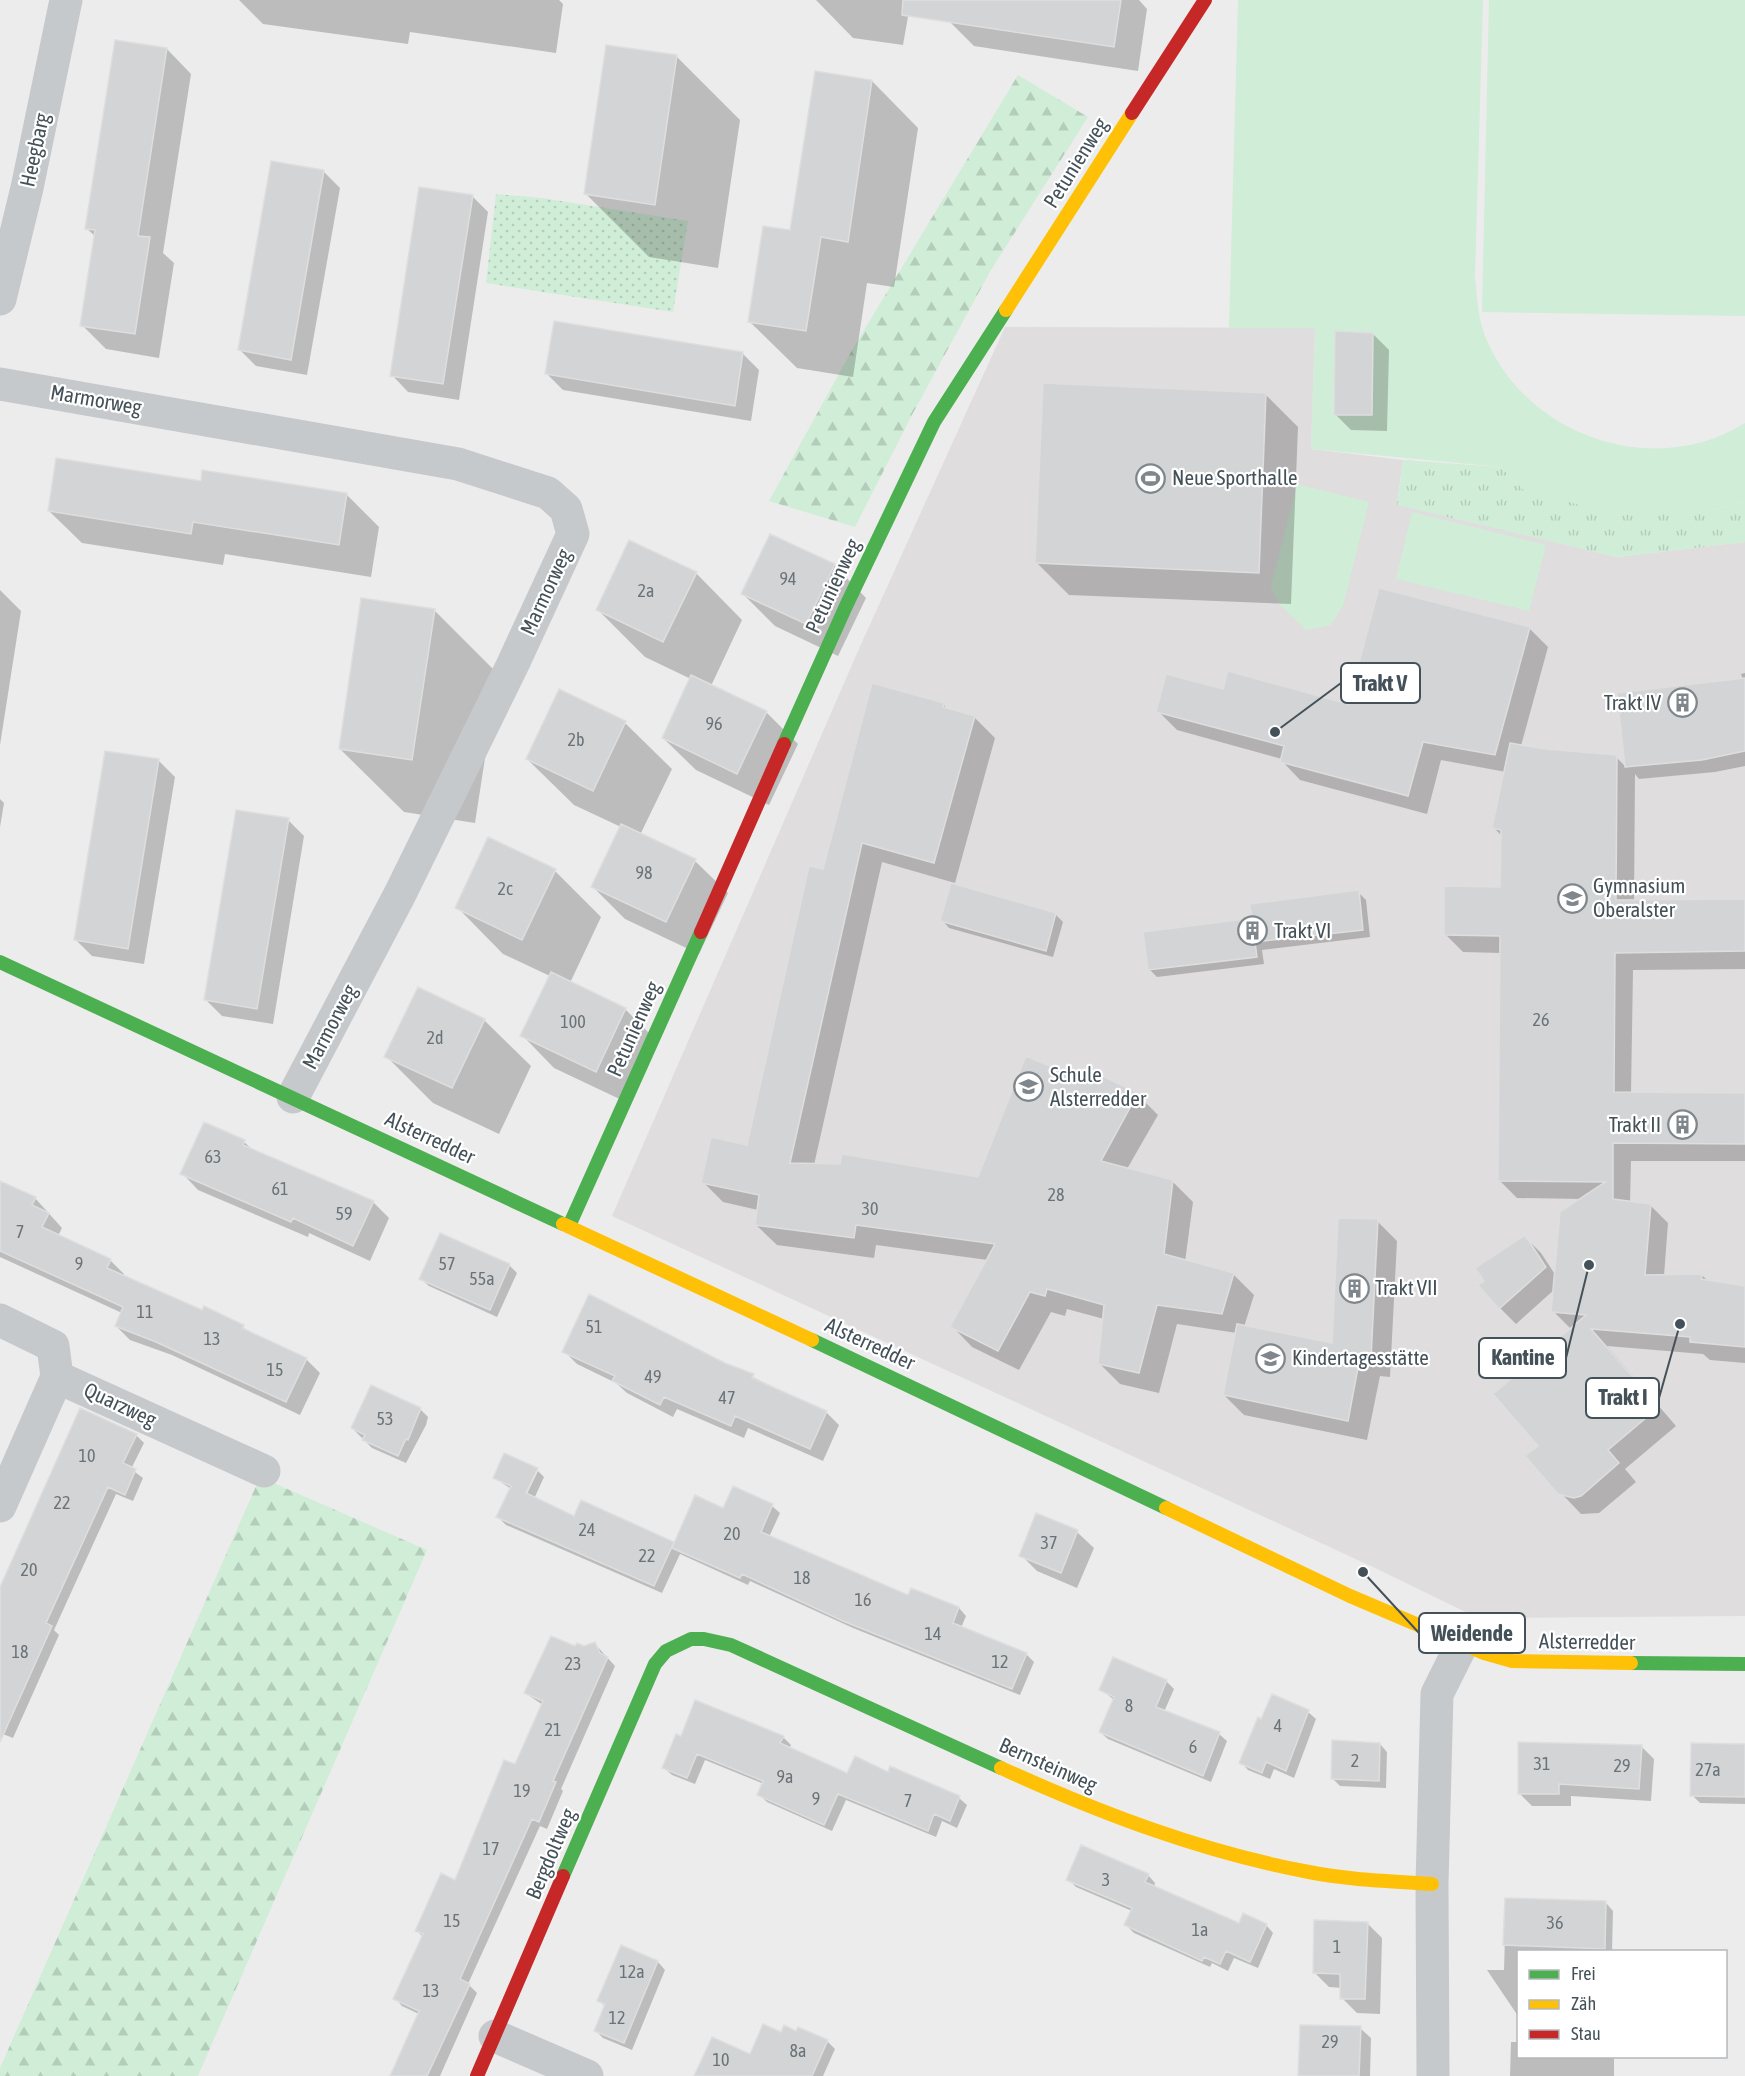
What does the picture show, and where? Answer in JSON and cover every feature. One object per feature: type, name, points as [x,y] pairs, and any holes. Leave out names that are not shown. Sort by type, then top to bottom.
[{"type":"street","name":"Heegbarg","points":[[0,299],[27,188],[66,0]]},
{"type":"street","name":"Petunienweg","points":[[569,1226],[841,617],[934,422],[1205,0]]},
{"type":"street","name":"Marmorweg","points":[[0,384],[458,464],[548,493],[566,509],[573,534],[512,666],[400,894],[293,1097]]},
{"type":"street","name":"Alsterredder","points":[[0,962],[569,1226],[1350,1596],[1462,1644],[1512,1662],[1745,1664]]},
{"type":"street","name":"Quarzweg","points":[[0,1320],[53,1346],[57,1377],[264,1471]]},
{"type":"street","points":[[0,1506],[57,1377]]},
{"type":"street","name":"Bernsteinweg","points":[[666,1650],[675,1644],[698,1638],[728,1644],[759,1656],[1058,1794],[1204,1847],[1309,1872],[1362,1880],[1431,1884]]},
{"type":"street","points":[[1433,2076],[1431,1884],[1437,1694],[1462,1644]]},
{"type":"street","name":"Bergdoltweg","points":[[477,2076],[655,1664],[666,1650]]},
{"type":"street","points":[[495,2036],[586,2076]]},
{"type":"shaded area","points":[[1005,327],[1315,328],[1311,449],[1403,460],[1397,504],[1617,557],[1745,542],[1745,1616],[1478,1618],[1373,1567],[612,1216],[858,651]]},
{"type":"green space","points":[[1238,0],[1483,0],[1475,275],[1480,319],[1488,343],[1508,376],[1534,403],[1565,425],[1599,440],[1636,447],[1673,447],[1710,440],[1745,423],[1745,501],[1708,511],[1617,515],[1524,490],[1501,467],[1311,449],[1315,328],[1229,328]]},
{"type":"green space","points":[[1489,0],[1745,0],[1745,316],[1482,312]]},
{"type":"green space","points":[[1018,75],[1088,117],[991,270],[913,413],[855,527],[769,501],[852,350]]},
{"type":"green space","points":[[496,194],[542,198],[688,221],[673,312],[486,283]]},
{"type":"green space","points":[[1403,460],[1501,467],[1524,490],[1708,511],[1745,501],[1745,542],[1617,557],[1397,505]]},
{"type":"green space","points":[[1297,484],[1369,502],[1343,606],[1331,625],[1306,630],[1279,604],[1271,587]]},
{"type":"green space","points":[[1412,512],[1546,545],[1529,611],[1396,579]]},
{"type":"green space","points":[[260,1477],[427,1550],[198,2076],[0,2076],[0,2068]]},
{"type":"building","points":[[903,0],[1121,0],[1114,47],[902,15]]},
{"type":"building","points":[[115,40],[167,48],[138,236],[150,237],[135,334],[80,326],[95,230],[85,229]]},
{"type":"building","points":[[606,45],[677,55],[655,205],[584,194]]},
{"type":"building","points":[[815,71],[872,80],[848,242],[821,237],[806,331],[748,322],[763,226],[790,230]]},
{"type":"building","points":[[271,161],[324,170],[291,360],[238,350]]},
{"type":"building","points":[[419,187],[473,195],[443,384],[390,376]]},
{"type":"building","points":[[554,321],[743,352],[735,406],[545,374]]},
{"type":"building","points":[[1335,331],[1373,333],[1372,415],[1334,415]]},
{"type":"building","name":"Neue Sporthalle","points":[[1043,383],[1266,393],[1259,573],[1035,563]]},
{"type":"building","points":[[56,458],[201,481],[202,470],[347,493],[339,545],[193,522],[191,534],[48,511]]},
{"type":"building","points":[[770,534],[835,564],[806,624],[741,594]]},
{"type":"building","points":[[629,540],[697,572],[663,642],[596,610]]},
{"type":"building","points":[[1379,588],[1530,627],[1495,755],[1423,742],[1408,796],[1280,762],[1284,746],[1156,712],[1166,674],[1223,689],[1228,671],[1348,704]]},
{"type":"building","points":[[361,598],[435,609],[412,760],[339,749]]},
{"type":"building","points":[[691,675],[767,711],[737,774],[662,738]]},
{"type":"building","points":[[1745,678],[1745,751],[1702,760],[1625,767],[1617,693]]},
{"type":"building","points":[[872,683],[944,703],[943,707],[975,716],[934,863],[862,843],[790,1163],[840,1164],[842,1154],[978,1177],[1026,1056],[1082,1080],[1088,1069],[1138,1093],[1101,1161],[1173,1180],[1164,1254],[1234,1273],[1222,1314],[1157,1305],[1139,1373],[1098,1364],[1104,1305],[1047,1289],[1045,1296],[1030,1292],[998,1351],[950,1327],[995,1244],[856,1225],[854,1238],[755,1225],[759,1195],[701,1183],[711,1137],[747,1145],[809,866],[823,869]]},
{"type":"building","points":[[559,689],[626,721],[593,791],[526,759]]},
{"type":"building","points":[[1510,743],[1545,749],[1617,755],[1616,900],[1745,899],[1745,951],[1615,953],[1614,1092],[1745,1093],[1745,1144],[1613,1143],[1613,1199],[1651,1204],[1645,1275],[1703,1274],[1701,1279],[1745,1286],[1745,1347],[1690,1342],[1690,1337],[1591,1329],[1659,1407],[1608,1450],[1619,1463],[1581,1496],[1574,1498],[1558,1494],[1525,1456],[1538,1446],[1493,1394],[1586,1315],[1551,1312],[1560,1212],[1605,1182],[1498,1181],[1500,936],[1444,935],[1444,886],[1500,887],[1501,830],[1492,828]]},
{"type":"building","points":[[105,751],[159,759],[128,949],[74,940]]},
{"type":"building","points":[[236,810],[289,818],[257,1009],[204,1000]]},
{"type":"building","points":[[621,824],[696,859],[666,922],[591,887]]},
{"type":"building","points":[[488,837],[556,869],[522,940],[455,908]]},
{"type":"building","points":[[951,883],[1056,913],[1046,951],[940,921]]},
{"type":"building","name":"Trakt VI","points":[[1359,890],[1363,930],[1255,942],[1257,957],[1148,970],[1143,932],[1252,918],[1250,904]]},
{"type":"building","points":[[551,972],[626,1008],[596,1072],[520,1036]]},
{"type":"building","points":[[418,987],[485,1019],[452,1088],[384,1057]]},
{"type":"building","points":[[204,1122],[245,1140],[243,1145],[374,1201],[353,1246],[293,1218],[291,1222],[180,1174]]},
{"type":"building","points":[[0,1181],[36,1197],[32,1205],[49,1213],[42,1227],[111,1259],[107,1268],[202,1310],[204,1306],[244,1325],[242,1328],[307,1358],[286,1402],[156,1342],[115,1326],[123,1307],[0,1251]]},
{"type":"building","points":[[1338,1218],[1378,1219],[1371,1358],[1360,1357],[1348,1421],[1223,1395],[1237,1324],[1332,1343]]},
{"type":"building","points":[[440,1233],[510,1264],[490,1310],[419,1279]]},
{"type":"building","points":[[1525,1235],[1546,1267],[1499,1309],[1478,1285],[1484,1281],[1475,1268]]},
{"type":"building","points":[[589,1294],[725,1363],[754,1374],[752,1378],[827,1411],[810,1449],[735,1416],[731,1426],[664,1397],[660,1405],[612,1381],[615,1376],[562,1352]]},
{"type":"building","points":[[371,1385],[421,1408],[408,1440],[406,1439],[398,1456],[362,1440],[365,1435],[351,1428]]},
{"type":"building","points":[[80,1408],[137,1434],[123,1463],[136,1469],[125,1495],[108,1487],[46,1623],[52,1626],[0,1742],[0,1587]]},
{"type":"building","points":[[504,1453],[538,1468],[526,1493],[574,1516],[581,1500],[674,1542],[654,1586],[496,1517],[511,1486],[493,1478]]},
{"type":"building","points":[[733,1486],[773,1504],[761,1532],[908,1595],[911,1588],[959,1607],[953,1623],[1027,1653],[1012,1689],[843,1621],[742,1574],[740,1578],[672,1548],[695,1495],[723,1508]]},
{"type":"building","points":[[1036,1513],[1078,1530],[1061,1573],[1019,1556]]},
{"type":"building","points":[[551,1636],[575,1646],[577,1643],[584,1646],[595,1642],[600,1653],[608,1657],[553,1781],[556,1782],[539,1822],[532,1819],[460,1979],[470,1984],[427,2076],[390,2076],[419,2011],[393,1999],[423,1934],[415,1931],[441,1873],[455,1880],[504,1760],[515,1764],[543,1701],[524,1693]]},
{"type":"building","points":[[1113,1657],[1167,1680],[1156,1707],[1220,1732],[1203,1776],[1099,1732],[1114,1697],[1099,1690]]},
{"type":"building","points":[[1272,1694],[1309,1710],[1286,1771],[1266,1762],[1262,1773],[1239,1763],[1258,1717],[1261,1719]]},
{"type":"building","points":[[695,1700],[784,1736],[780,1743],[847,1773],[855,1756],[888,1772],[890,1766],[960,1796],[950,1821],[934,1814],[928,1831],[838,1794],[824,1825],[757,1795],[763,1781],[697,1754],[687,1778],[662,1768],[676,1734],[681,1736]]},
{"type":"building","points":[[1332,1740],[1380,1743],[1379,1781],[1331,1779]]},
{"type":"building","points":[[1518,1742],[1642,1745],[1639,1789],[1559,1784],[1559,1794],[1518,1794]]},
{"type":"building","points":[[1691,1743],[1745,1744],[1745,1797],[1690,1796]]},
{"type":"building","points":[[1081,1845],[1149,1874],[1145,1882],[1239,1923],[1243,1913],[1267,1924],[1250,1962],[1226,1951],[1220,1964],[1204,1957],[1202,1961],[1124,1925],[1132,1908],[1066,1880]]},
{"type":"building","points":[[1505,1898],[1606,1901],[1605,1949],[1503,1945]]},
{"type":"building","points":[[1314,1920],[1368,1922],[1365,1999],[1340,1999],[1340,1974],[1313,1973]]},
{"type":"building","points":[[621,1945],[658,1961],[624,2043],[594,2031],[605,2004],[597,2001]]},
{"type":"building","points":[[763,2024],[781,2032],[784,2025],[796,2031],[798,2027],[828,2040],[812,2076],[694,2076],[712,2037],[750,2054]]},
{"type":"building","points":[[1300,2025],[1361,2026],[1359,2076],[1298,2076]]},
{"type":"traffic: fast","points":[[784,744],[846,606],[934,422],[1006,310]]},
{"type":"traffic: fast","points":[[569,1226],[701,932]]},
{"type":"traffic: fast","points":[[0,962],[563,1224]]},
{"type":"traffic: fast","points":[[812,1340],[1166,1508]]},
{"type":"traffic: fast","points":[[563,1876],[655,1664],[666,1651],[691,1639],[704,1639],[731,1645],[1001,1768]]},
{"type":"traffic: fast","points":[[1631,1663],[1745,1664]]},
{"type":"traffic: slow","points":[[1006,310],[1132,113]]},
{"type":"traffic: slow","points":[[563,1224],[812,1340]]},
{"type":"traffic: slow","points":[[1166,1508],[1350,1596],[1484,1653],[1512,1661],[1631,1663]]},
{"type":"traffic: slow","points":[[1001,1768],[1114,1815],[1230,1854],[1324,1875],[1432,1884]]},
{"type":"traffic: jam","points":[[1132,113],[1205,0]]},
{"type":"traffic: jam","points":[[701,932],[784,744]]},
{"type":"traffic: jam","points":[[477,2076],[563,1876]]},
{"type":"place","name":"Neue Sporthalle","points":[[1151,478]]},
{"type":"place","name":"Trakt IV","points":[[1682,703]]},
{"type":"place","name":"Trakt V","points":[[1275,732]]},
{"type":"place","name":"Gymnasium Oberalster","points":[[1572,898]]},
{"type":"place","name":"Trakt VI","points":[[1253,931]]},
{"type":"place","name":"Schule Alsterredder","points":[[1029,1087]]},
{"type":"place","name":"Trakt II","points":[[1682,1125]]},
{"type":"place","name":"Kantine","points":[[1589,1265]]},
{"type":"place","name":"Trakt VII","points":[[1354,1288]]},
{"type":"place","name":"Trakt I","points":[[1680,1324]]},
{"type":"place","name":"Kindertagesstätte","points":[[1271,1358]]},
{"type":"place","name":"Weidende","points":[[1363,1572]]}]
